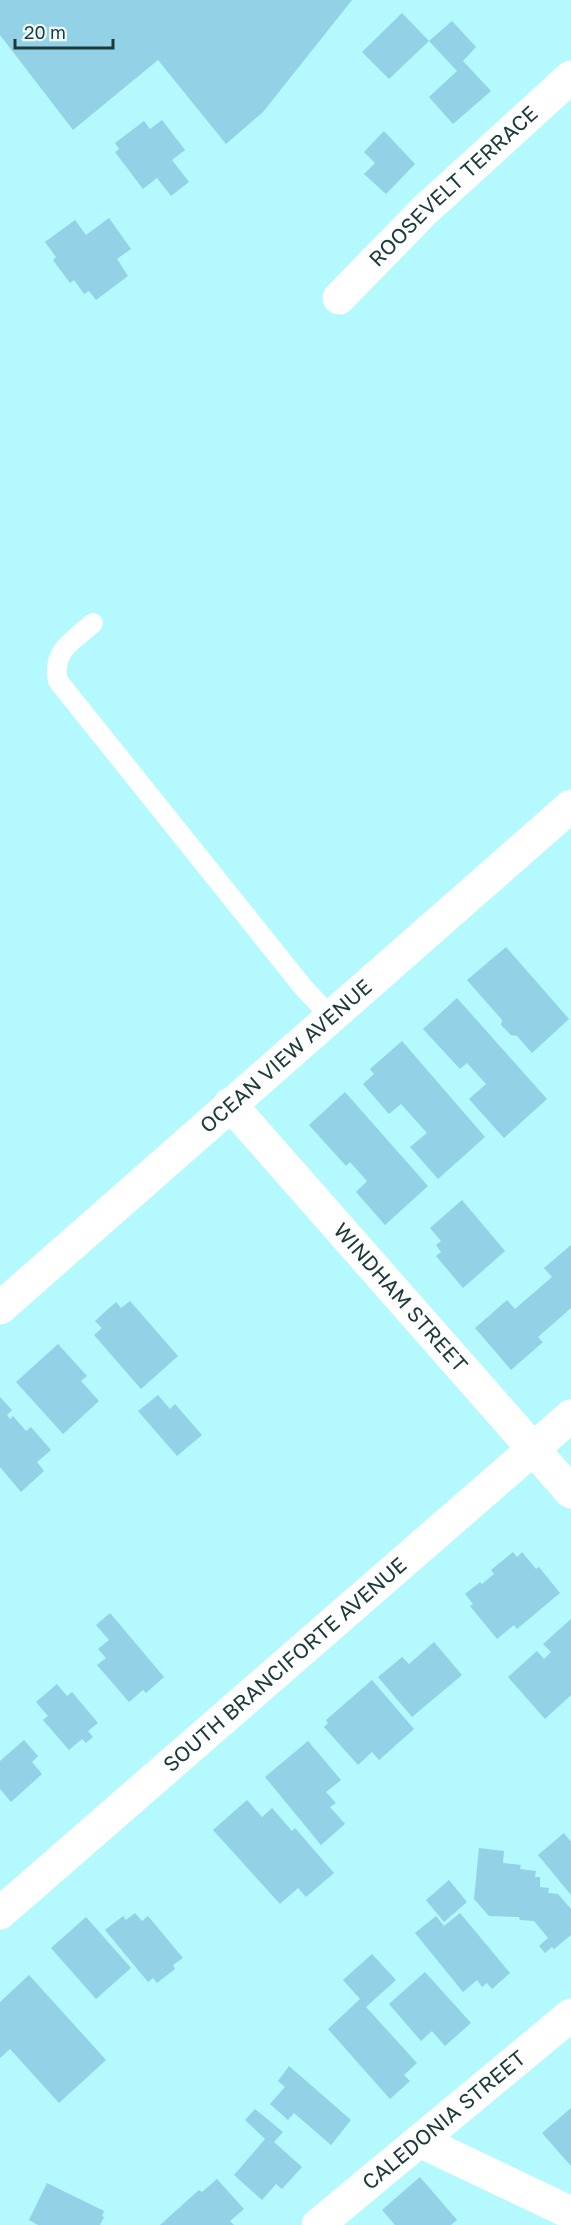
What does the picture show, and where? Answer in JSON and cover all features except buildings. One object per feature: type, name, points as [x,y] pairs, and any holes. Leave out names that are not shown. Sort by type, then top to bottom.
[{"type":"street","name":"ROOSEVELT TERRACE","points":[[339,298],[425,210],[571,77]]},
{"type":"street","name":"OCEAN VIEW AVENUE","points":[[0,1308],[571,806]]},
{"type":"street","name":"WINDHAM STREET","points":[[230,1104],[571,1492]]},
{"type":"street","name":"SOUTH BRANCIFORTE AVENUE","points":[[0,1913],[571,1416]]},
{"type":"street","name":"CALEDONIA STREET","points":[[318,2225],[571,2015]]},
{"type":"street","points":[[420,2141],[571,2213]]},
{"type":"lane","points":[[93,623],[58,657],[56,671],[58,681],[303,987],[330,1016]]}]
